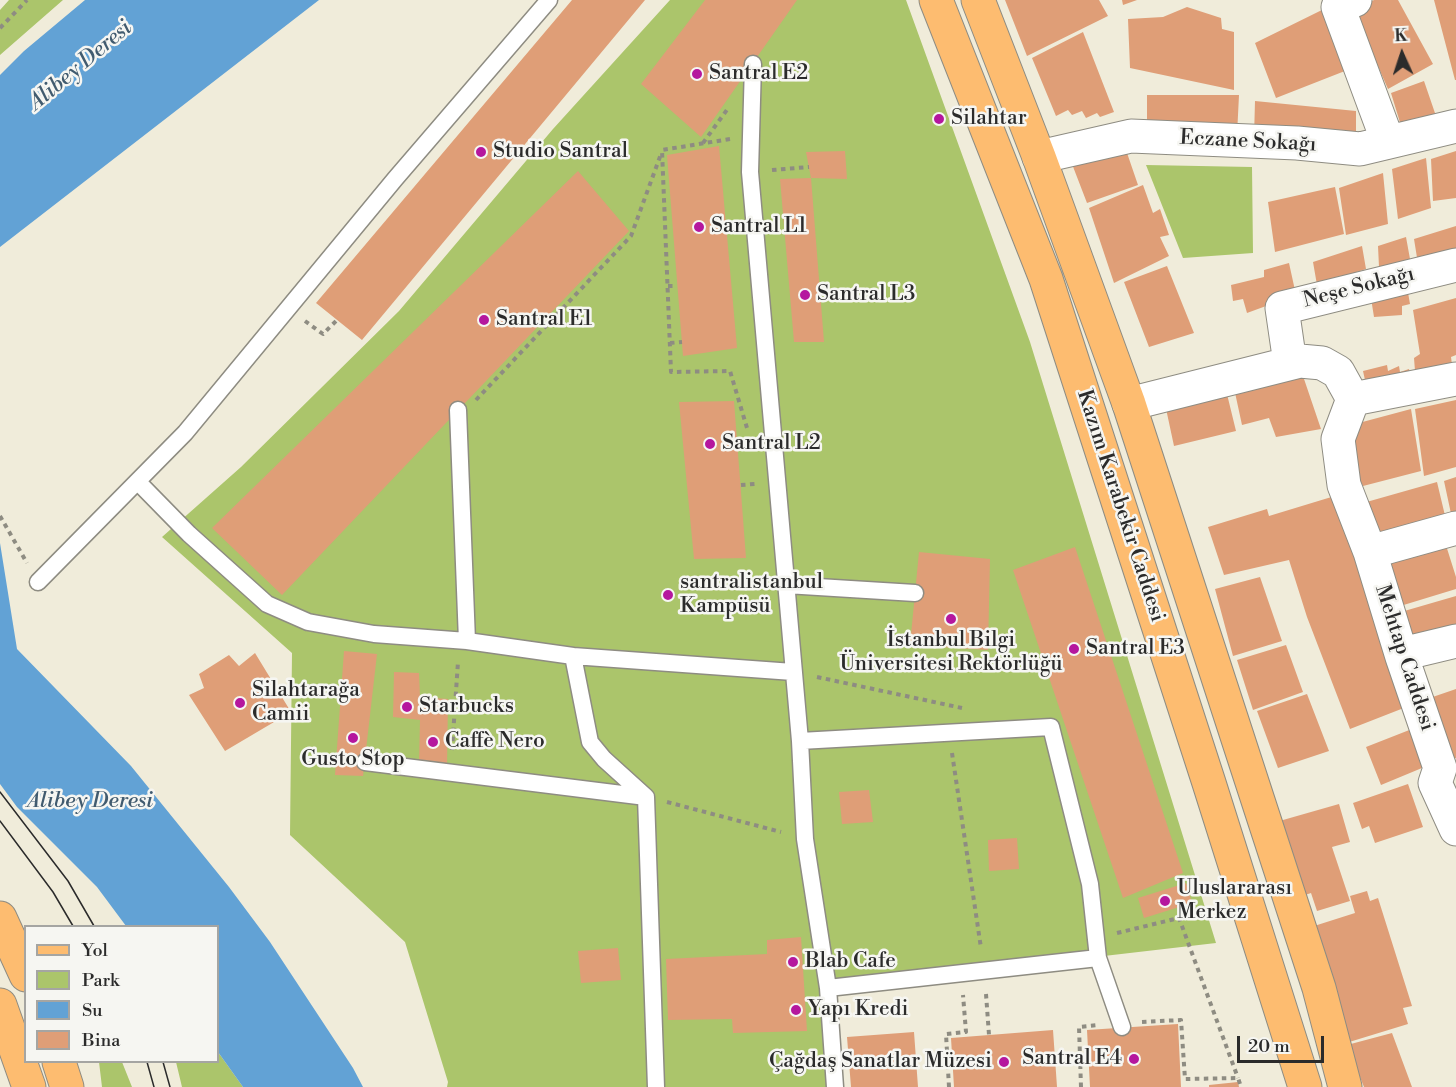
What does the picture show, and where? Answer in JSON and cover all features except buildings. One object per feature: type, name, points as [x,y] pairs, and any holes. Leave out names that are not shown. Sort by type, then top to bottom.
[{"type":"main road","name":"Kazım Karabekir Caddesi","points":[[936,0],[1046,279],[1305,1087]]},
{"type":"main road","name":"Kazım Karabekir Caddesi","points":[[978,0],[1039,157],[1129,404],[1319,988],[1345,1087]]},
{"type":"main road","points":[[0,918],[24,971]]},
{"type":"main road","points":[[0,1005],[29,1087]]},
{"type":"main road","points":[[59,1063],[67,1087]]},
{"type":"street","points":[[1354,0],[1338,7],[1388,142]]},
{"type":"street","name":"Eczane Sokağı","points":[[1039,157],[1131,136],[1297,143],[1360,149],[1456,126]]},
{"type":"street","name":"Neşe Sokağı","points":[[1290,363],[1282,308],[1456,265]]},
{"type":"street","points":[[1129,404],[1300,361],[1322,363],[1338,372],[1353,399],[1456,379]]},
{"type":"street","name":"Mehtap Caddesi","points":[[1353,399],[1338,439],[1344,484],[1370,552],[1402,654],[1448,766],[1434,783],[1456,829]]},
{"type":"street","points":[[1370,552],[1456,528]]},
{"type":"street","points":[[1402,654],[1456,641]]},
{"type":"lane","points":[[38,582],[185,433],[395,179],[549,0]]},
{"type":"lane","points":[[753,64],[750,172],[800,741],[805,839],[828,988],[835,1087]]},
{"type":"lane","points":[[458,415],[463,640]]},
{"type":"lane","points":[[138,482],[189,534],[267,604],[308,622],[374,634],[463,640],[573,656],[793,672]]},
{"type":"lane","points":[[786,585],[915,592]]},
{"type":"lane","points":[[573,656],[590,742],[604,759],[646,797],[656,1087]]},
{"type":"lane","points":[[800,741],[1051,727],[1090,884],[1098,958],[1122,1025]]},
{"type":"lane","points":[[365,762],[646,797]]},
{"type":"lane","points":[[828,988],[1098,958]]},
{"type":"path","points":[[0,28],[27,0]]},
{"type":"path","points":[[662,150],[751,136]]},
{"type":"path","points":[[662,150],[671,372],[730,371],[750,437]]},
{"type":"path","points":[[458,415],[631,236],[662,150]]},
{"type":"path","points":[[750,172],[809,167]]},
{"type":"path","points":[[664,200],[670,199]]},
{"type":"path","points":[[668,286],[677,286]]},
{"type":"path","points":[[287,309],[323,334],[337,320]]},
{"type":"path","points":[[670,343],[682,342]]},
{"type":"path","points":[[0,516],[38,582]]},
{"type":"path","points":[[451,773],[463,640]]},
{"type":"path","points":[[793,672],[969,709]]},
{"type":"path","points":[[949,733],[985,970],[989,1035]]},
{"type":"path","points":[[646,797],[805,839]]},
{"type":"path","points":[[1096,938],[1179,918],[1241,1087]]},
{"type":"path","points":[[949,1087],[946,1034],[966,1032],[962,972]]},
{"type":"path","points":[[1081,1087],[1079,1027],[1181,1020],[1185,1079],[1238,1078]]},
{"type":"green space","points":[[9,0],[63,0],[0,55],[0,10]]},
{"type":"green space","name":"santralistanbul Kampüsü","points":[[670,0],[906,0],[1030,342],[1216,943],[828,988],[835,1087],[447,1087],[448,1082],[405,942],[290,835],[292,653],[162,537],[241,467],[399,311],[553,129]]},
{"type":"green space","points":[[1146,165],[1252,167],[1253,253],[1183,258]]},
{"type":"green space","points":[[219,1053],[243,1087],[182,1087],[176,1063],[219,1063]]},
{"type":"green space","points":[[99,1063],[122,1063],[132,1087],[102,1087]]},
{"type":"water","name":"Alibey Deresi","points":[[85,0],[319,0],[0,247],[0,75],[24,51]]},
{"type":"water","name":"Alibey Deresi","points":[[0,543],[17,649],[131,766],[229,887],[270,942],[353,1068],[363,1087],[243,1087],[219,1053],[219,925],[125,925],[97,887],[17,807],[0,784]]},
{"type":"tram line","points":[[0,792],[68,881],[93,925]]},
{"type":"tram line","points":[[0,821],[53,892],[72,925]]},
{"type":"tram line","points":[[147,1063],[154,1087]]},
{"type":"tram line","points":[[163,1063],[170,1087]]},
{"type":"place","name":"Santral E2","points":[[697,74]]},
{"type":"place","name":"Silahtar","points":[[939,119]]},
{"type":"place","name":"Studio Santral","points":[[481,152]]},
{"type":"place","name":"Santral L1","points":[[699,227]]},
{"type":"place","name":"Santral L3","points":[[805,295]]},
{"type":"place","name":"Santral E1","points":[[484,320]]},
{"type":"place","name":"Santral L2","points":[[710,444]]},
{"type":"place","name":"santralistanbul Kampüsü","points":[[668,595]]},
{"type":"place","name":"İstanbul Bilgi Üniversitesi Rektörlüğü","points":[[951,619]]},
{"type":"place","name":"Santral E3","points":[[1074,649]]},
{"type":"place","name":"Silahtarağa Camii","points":[[240,703]]},
{"type":"place","name":"Starbucks","points":[[407,707]]},
{"type":"place","name":"Gusto Stop","points":[[353,738]]},
{"type":"place","name":"Caffè Nero","points":[[433,742]]},
{"type":"place","name":"Uluslararası Merkez","points":[[1165,901]]},
{"type":"place","name":"Blab Cafe","points":[[793,962]]},
{"type":"place","name":"Yapı Kredi","points":[[796,1010]]},
{"type":"place","name":"Santral E4","points":[[1134,1059]]},
{"type":"place","name":"Çağdaş Sanatlar Müzesi","points":[[1004,1062]]}]
